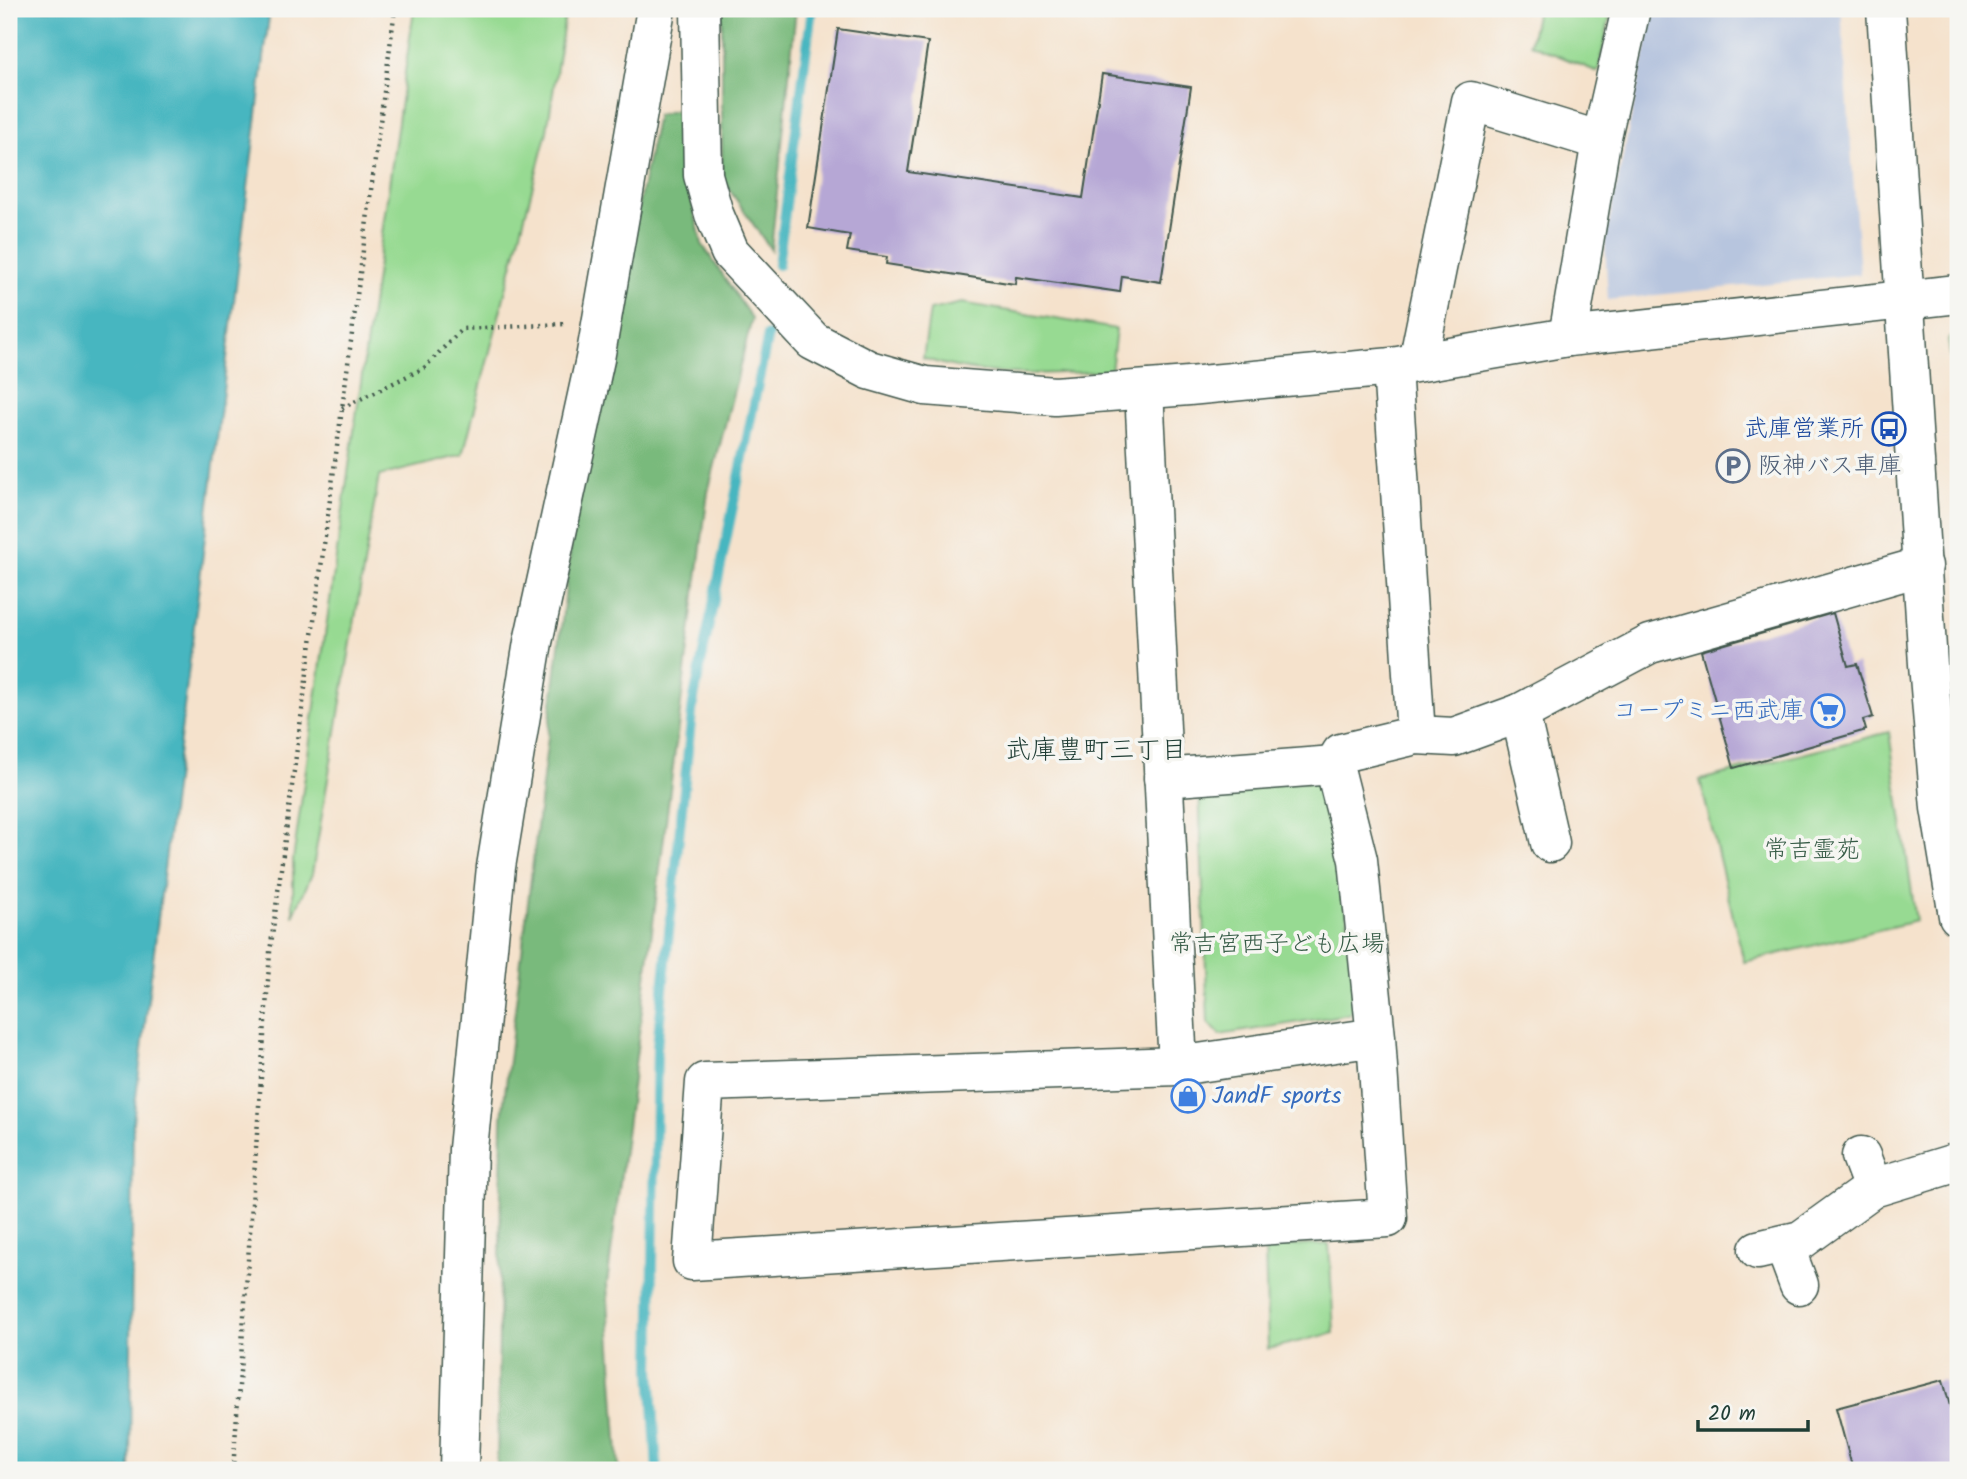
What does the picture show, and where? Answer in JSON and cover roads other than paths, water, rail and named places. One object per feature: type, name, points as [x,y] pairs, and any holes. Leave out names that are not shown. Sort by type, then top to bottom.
[{"type":"street","points":[[460,1470],[468,1149],[496,867],[533,642],[601,324],[656,9]]},
{"type":"street","points":[[700,9],[703,174],[714,214],[730,252],[813,341],[869,370],[925,386],[1055,396],[1144,390],[1405,364],[1568,337],[1958,294]]},
{"type":"street","points":[[1568,337],[1601,141],[1631,9]]},
{"type":"street","points":[[1886,9],[1940,808],[1958,916]]},
{"type":"street","points":[[1416,735],[1405,364],[1471,101],[1601,141]]},
{"type":"street","points":[[1144,390],[1178,1066]]},
{"type":"street","points":[[1376,1037],[1178,1066],[705,1082],[692,1261],[1388,1217],[1376,1037],[1358,860],[1334,765],[1341,753],[1416,735],[1454,737],[1520,713],[1650,644],[1923,566]]},
{"type":"street","points":[[1520,713],[1550,843]]},
{"type":"street","points":[[1163,778],[1334,765]]},
{"type":"street","points":[[1799,1285],[1771,1247],[1801,1240],[1867,1172],[1958,1162]]},
{"type":"water","points":[[9,9],[270,9],[133,1122],[130,1470],[9,1470]]},
{"type":"waterway","points":[[778,265],[812,9]]},
{"type":"waterway","points":[[657,1470],[651,1369],[657,1047],[693,703],[768,335]]},
{"type":"place","name":"武庫営業所","points":[[1889,429]]},
{"type":"place","name":"阪神バス車庫","points":[[1733,466]]},
{"type":"place","name":"コープミニ西武庫","points":[[1828,711]]},
{"type":"place","name":"JandF sports","points":[[1188,1096]]},
{"type":"district","name":"武庫豊町三丁目","points":[[1096,751]]},
{"type":"park label","name":"常吉霊苑","points":[[1812,850]]},
{"type":"park label","name":"常吉宮西子ども広場","points":[[1277,944]]}]
